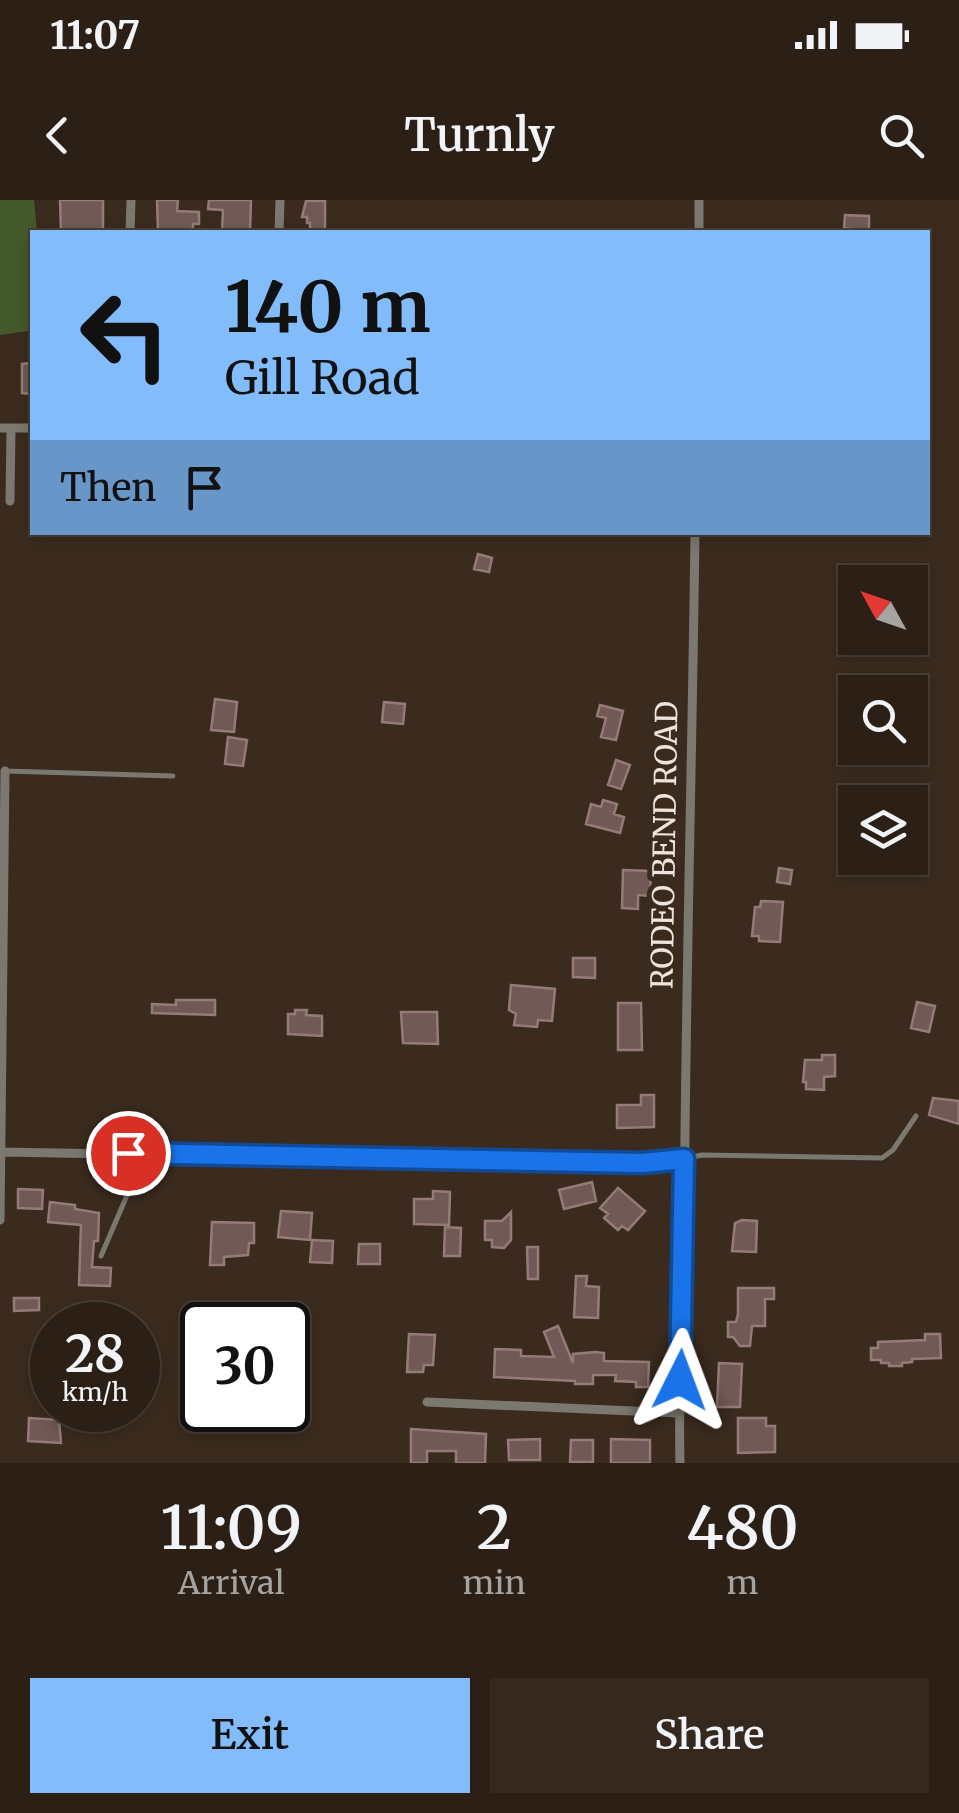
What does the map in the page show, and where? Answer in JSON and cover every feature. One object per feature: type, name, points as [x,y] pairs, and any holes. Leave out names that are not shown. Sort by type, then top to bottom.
[{"type":"street","points":[[130,230],[131,200]]},
{"type":"street","points":[[280,200],[280,230]]},
{"type":"street","points":[[699,200],[699,230]]},
{"type":"street","points":[[5,428],[10,501]]},
{"type":"street","name":"RODEO BEND ROAD","points":[[680,1463],[695,535]]},
{"type":"street","points":[[0,1220],[5,772]]},
{"type":"street","points":[[1,1152],[642,1163],[684,1159]]},
{"type":"street","points":[[427,1402],[678,1414]]},
{"type":"lane","points":[[5,772],[174,776]]},
{"type":"lane","points":[[684,1159],[702,1155],[882,1158],[893,1150],[916,1116]]},
{"type":"lane","points":[[101,1256],[128,1192],[128,1153]]},
{"type":"shaded area","points":[[0,200],[34,200],[37,230],[30,230],[30,324],[28,331],[0,335]]},
{"type":"building","points":[[60,200],[103,200],[103,230],[61,230]]},
{"type":"building","points":[[157,200],[178,200],[177,211],[199,212],[199,224],[193,224],[193,230],[158,230]]},
{"type":"building","points":[[209,200],[251,200],[250,230],[222,230],[223,210],[208,209]]},
{"type":"building","points":[[306,201],[325,201],[325,230],[310,230],[307,217],[302,217]]},
{"type":"building","points":[[845,215],[869,216],[869,230],[844,228]]},
{"type":"building","points":[[30,363],[30,394],[22,393],[22,364]]},
{"type":"building","points":[[478,554],[492,558],[489,572],[474,569]]},
{"type":"building","points":[[215,699],[237,702],[234,732],[211,730]]},
{"type":"building","points":[[384,702],[405,704],[403,724],[382,722]]},
{"type":"building","points":[[600,705],[623,711],[616,740],[601,737],[606,718],[597,716]]},
{"type":"building","points":[[228,737],[247,740],[243,766],[225,764]]},
{"type":"building","points":[[616,760],[630,765],[621,789],[608,785]]},
{"type":"building","points":[[603,800],[617,804],[614,814],[624,817],[620,833],[586,824],[591,804],[601,807]]},
{"type":"building","points":[[779,868],[792,870],[790,884],[777,882]]},
{"type":"building","points":[[623,870],[651,871],[650,896],[638,895],[638,909],[622,908]]},
{"type":"building","points":[[761,901],[783,902],[780,942],[759,941],[759,936],[752,936],[755,907],[760,907]]},
{"type":"building","points":[[573,958],[595,958],[595,978],[573,977]]},
{"type":"building","points":[[511,985],[555,989],[552,1021],[538,1020],[537,1027],[514,1025],[516,1014],[509,1010]]},
{"type":"building","points":[[176,1000],[215,1000],[215,1015],[152,1013],[152,1004],[176,1005]]},
{"type":"building","points":[[917,1002],[935,1006],[929,1032],[911,1028]]},
{"type":"building","points":[[618,1003],[641,1003],[642,1050],[618,1050]]},
{"type":"building","points":[[295,1010],[322,1016],[322,1036],[288,1034],[288,1014],[295,1014]]},
{"type":"building","points":[[401,1012],[437,1012],[438,1044],[403,1043]]},
{"type":"building","points":[[822,1055],[835,1055],[835,1076],[824,1077],[824,1090],[806,1089],[805,1060],[822,1060]]},
{"type":"building","points":[[641,1095],[654,1095],[654,1127],[617,1128],[617,1105],[641,1105]]},
{"type":"building","points":[[933,1098],[959,1101],[959,1124],[929,1115]]},
{"type":"building","points":[[592,1182],[596,1201],[564,1209],[559,1190]]},
{"type":"building","points":[[618,1188],[645,1211],[628,1230],[622,1226],[618,1230],[604,1218],[608,1214],[600,1208]]},
{"type":"building","points":[[18,1189],[43,1190],[42,1209],[18,1208]]},
{"type":"building","points":[[433,1191],[450,1192],[449,1225],[414,1224],[414,1199],[433,1199]]},
{"type":"building","points":[[50,1202],[99,1213],[92,1267],[111,1268],[110,1286],[79,1285],[81,1225],[48,1222]]},
{"type":"building","points":[[281,1211],[312,1213],[310,1240],[278,1237]]},
{"type":"building","points":[[511,1212],[511,1240],[504,1248],[492,1247],[492,1240],[485,1240],[485,1221],[502,1221]]},
{"type":"building","points":[[757,1221],[756,1252],[732,1251],[735,1223]]},
{"type":"building","points":[[212,1222],[254,1223],[254,1243],[249,1243],[248,1255],[224,1257],[224,1265],[210,1265]]},
{"type":"building","points":[[445,1227],[461,1228],[460,1256],[444,1256]]},
{"type":"building","points":[[312,1240],[333,1241],[332,1263],[310,1262]]},
{"type":"building","points":[[359,1244],[380,1244],[380,1264],[358,1264]]},
{"type":"building","points":[[527,1247],[538,1247],[538,1279],[528,1279]]},
{"type":"building","points":[[576,1276],[587,1276],[586,1286],[599,1287],[598,1318],[574,1317]]},
{"type":"building","points":[[738,1288],[774,1288],[774,1299],[765,1299],[765,1326],[752,1326],[750,1346],[740,1346],[728,1337],[728,1322],[736,1322],[738,1314]]},
{"type":"building","points":[[14,1298],[39,1298],[39,1302],[30,1302],[30,1310],[14,1311]]},
{"type":"building","points":[[558,1326],[573,1363],[573,1354],[595,1352],[604,1353],[604,1361],[649,1362],[648,1387],[615,1381],[616,1375],[593,1375],[593,1384],[494,1377],[495,1349],[521,1350],[521,1356],[554,1357],[544,1332]]},
{"type":"building","points":[[409,1334],[435,1335],[433,1365],[424,1365],[423,1372],[407,1372]]},
{"type":"building","points":[[925,1334],[940,1334],[941,1358],[912,1359],[902,1366],[871,1360],[871,1348],[878,1348],[878,1342],[925,1340]]},
{"type":"building","points":[[719,1363],[742,1364],[740,1407],[717,1407]]},
{"type":"building","points":[[29,1418],[30,1432],[60,1432],[61,1443],[28,1441]]},
{"type":"building","points":[[738,1418],[766,1418],[766,1426],[775,1426],[775,1452],[738,1453]]},
{"type":"building","points":[[411,1429],[486,1434],[485,1463],[456,1463],[456,1451],[427,1451],[427,1463],[411,1463]]},
{"type":"building","points":[[540,1439],[540,1460],[509,1460],[508,1440]]},
{"type":"building","points":[[611,1439],[650,1440],[650,1463],[611,1463]]},
{"type":"building","points":[[571,1440],[593,1440],[593,1462],[570,1462]]},
{"type":"route","points":[[128,1153],[642,1163],[684,1159],[680,1380]]}]
